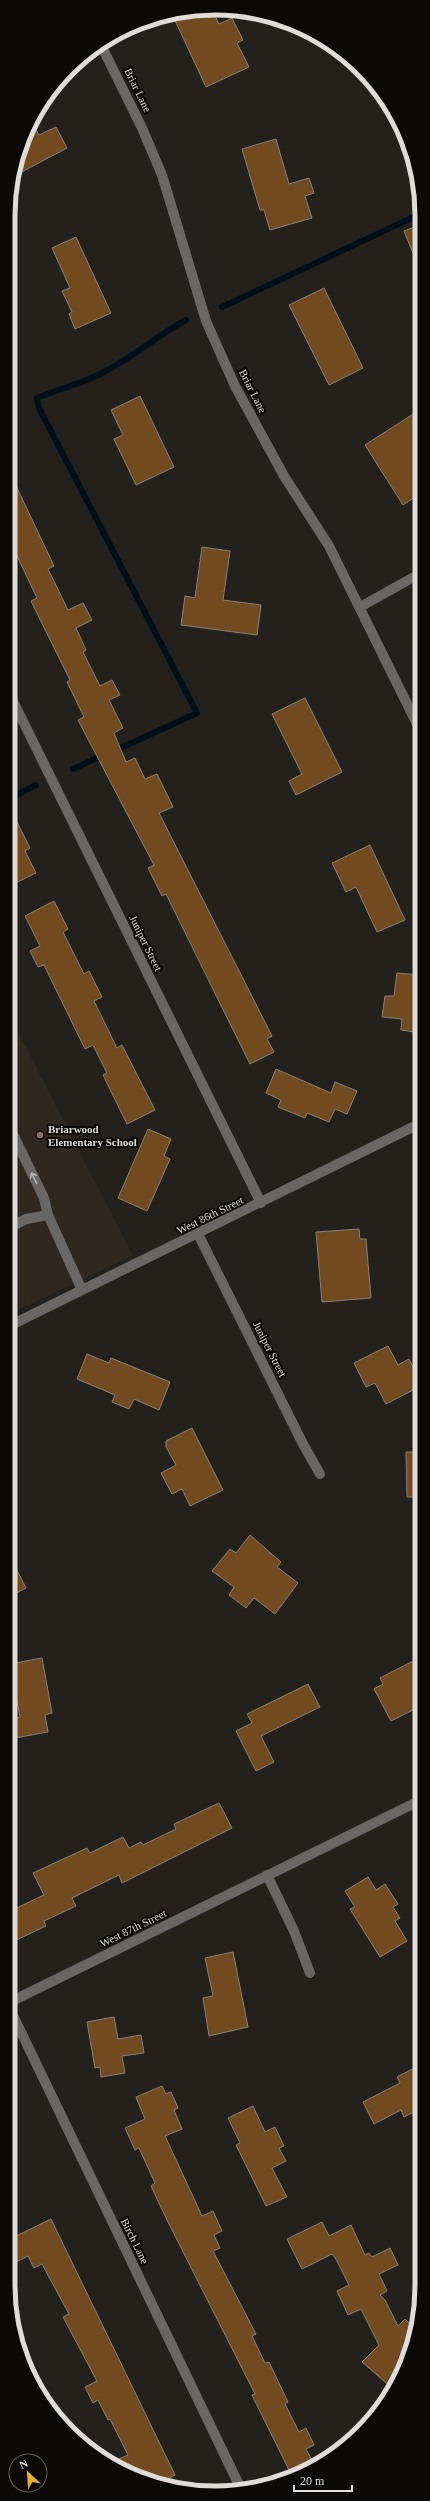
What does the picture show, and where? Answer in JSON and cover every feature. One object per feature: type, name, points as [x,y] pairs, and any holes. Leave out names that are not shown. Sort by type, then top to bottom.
[{"type":"street","name":"Briar Lane","points":[[103,49],[142,128],[162,175],[206,321],[235,386],[284,476],[329,546],[415,720]]},
{"type":"street","points":[[360,607],[415,576]]},
{"type":"street","name":"Juniper Street","points":[[15,705],[261,1203]]},
{"type":"street","name":"West 86th Street","points":[[15,1323],[415,1126]]},
{"type":"street","points":[[15,1138],[44,1198],[48,1215],[82,1290]]},
{"type":"street","points":[[15,1225],[26,1220],[48,1215]]},
{"type":"street","name":"Juniper Street","points":[[198,1234],[303,1444],[320,1474]]},
{"type":"street","name":"West 87th Street","points":[[15,2001],[415,1803]]},
{"type":"street","points":[[267,1875],[294,1931],[310,1973]]},
{"type":"street","name":"Birch Lane","points":[[15,2019],[239,2484]]},
{"type":"shaded area","name":"Briarwood Elementary School","points":[[15,1026],[133,1256],[15,1311]]},
{"type":"building","points":[[202,15],[214,15],[219,24],[232,18],[243,40],[237,43],[249,67],[206,87],[174,19]]},
{"type":"building","points":[[56,127],[67,148],[20,173],[30,138],[35,128],[39,135]]},
{"type":"building","points":[[276,139],[289,184],[309,178],[314,193],[305,196],[312,218],[270,230],[264,210],[260,210],[242,149]]},
{"type":"building","points":[[415,227],[415,258],[404,231]]},
{"type":"building","points":[[76,237],[111,313],[75,329],[69,314],[72,312],[62,291],[70,288],[52,248]]},
{"type":"building","points":[[324,288],[363,368],[329,385],[289,305]]},
{"type":"building","points":[[140,396],[174,467],[136,485],[114,439],[123,435],[111,410]]},
{"type":"building","points":[[415,413],[415,497],[403,505],[365,445]]},
{"type":"building","points":[[15,484],[54,566],[48,569],[68,610],[83,603],[92,620],[76,628],[86,650],[83,652],[100,686],[112,680],[120,695],[109,700],[123,728],[114,733],[126,762],[135,758],[145,779],[157,774],[173,807],[159,813],[272,1036],[267,1039],[274,1052],[250,1064],[166,894],[162,896],[148,868],[154,865],[78,720],[84,717],[67,682],[70,680],[31,601],[37,598],[15,552]]},
{"type":"building","points":[[202,547],[230,551],[223,600],[261,605],[257,635],[181,625],[185,596],[195,598]]},
{"type":"building","points":[[305,698],[342,772],[296,795],[289,781],[302,774],[272,714]]},
{"type":"building","points":[[15,818],[30,848],[25,851],[36,873],[15,883]]},
{"type":"building","points":[[370,845],[405,920],[377,932],[356,887],[346,892],[332,863]]},
{"type":"building","points":[[54,901],[68,929],[63,932],[84,974],[89,971],[102,997],[94,1001],[117,1048],[122,1045],[155,1110],[127,1124],[103,1075],[107,1073],[93,1045],[85,1049],[44,965],[38,967],[30,951],[40,946],[25,916]]},
{"type":"building","points":[[397,973],[415,974],[415,1032],[401,1030],[402,1019],[382,1017],[385,996],[394,996]]},
{"type":"building","points":[[276,1069],[331,1093],[335,1082],[357,1091],[347,1114],[335,1109],[329,1122],[307,1113],[305,1118],[278,1107],[281,1100],[266,1093]]},
{"type":"building","points":[[148,1129],[171,1139],[164,1156],[170,1159],[147,1211],[118,1198]]},
{"type":"building","points":[[359,1229],[360,1239],[366,1239],[371,1298],[322,1302],[316,1232]]},
{"type":"building","points":[[388,1346],[398,1365],[409,1359],[415,1371],[415,1389],[386,1404],[375,1383],[366,1387],[354,1363]]},
{"type":"building","points":[[87,1354],[109,1363],[111,1358],[170,1382],[159,1410],[134,1399],[129,1409],[112,1402],[115,1395],[77,1379]]},
{"type":"building","points":[[192,1428],[223,1490],[190,1506],[182,1489],[172,1494],[161,1473],[176,1465],[166,1447],[166,1441]]},
{"type":"building","points":[[406,1452],[415,1452],[415,1497],[407,1497]]},
{"type":"building","points":[[250,1535],[281,1562],[277,1567],[298,1583],[275,1614],[254,1598],[246,1608],[229,1595],[234,1587],[212,1571],[230,1549],[236,1553]]},
{"type":"building","points":[[15,1567],[26,1588],[15,1594]]},
{"type":"building","points":[[42,1658],[52,1713],[45,1715],[48,1732],[15,1738],[15,1718],[20,1717],[15,1690],[15,1663]]},
{"type":"building","points":[[415,1660],[415,1709],[391,1721],[374,1689],[383,1684],[380,1678]]},
{"type":"building","points":[[308,1684],[320,1707],[261,1736],[274,1762],[256,1771],[236,1731],[252,1723],[247,1714]]},
{"type":"building","points":[[219,1803],[232,1828],[122,1883],[119,1875],[72,1898],[76,1906],[44,1921],[46,1926],[15,1941],[15,1909],[44,1895],[33,1873],[87,1848],[90,1853],[123,1837],[129,1848],[141,1842],[143,1845],[176,1829],[174,1824]]},
{"type":"building","points":[[368,1877],[376,1890],[385,1884],[398,1904],[393,1907],[400,1918],[395,1921],[407,1941],[380,1957],[350,1909],[355,1907],[345,1891]]},
{"type":"building","points":[[233,1952],[248,2027],[209,2036],[203,1998],[213,1996],[205,1958]]},
{"type":"building","points":[[114,2017],[118,2039],[141,2035],[144,2053],[122,2056],[125,2073],[101,2077],[100,2067],[95,2068],[87,2022]]},
{"type":"building","points":[[415,2068],[415,2112],[404,2117],[401,2110],[374,2124],[363,2102],[400,2083],[397,2077]]},
{"type":"building","points":[[162,2086],[166,2094],[171,2092],[178,2108],[174,2110],[182,2129],[165,2136],[202,2216],[213,2211],[222,2231],[214,2235],[220,2248],[213,2251],[256,2334],[252,2336],[265,2363],[269,2362],[288,2402],[285,2404],[299,2432],[306,2428],[314,2445],[306,2449],[312,2460],[292,2471],[290,2472],[252,2395],[255,2394],[166,2218],[151,2186],[155,2183],[139,2148],[135,2150],[125,2128],[145,2119],[136,2097]]},
{"type":"building","points":[[253,2106],[265,2132],[275,2127],[284,2146],[279,2148],[286,2161],[272,2168],[287,2197],[266,2206],[236,2145],[240,2143],[228,2118]]},
{"type":"building","points":[[51,2219],[175,2475],[166,2480],[163,2479],[138,2471],[120,2462],[119,2459],[128,2455],[110,2419],[108,2420],[98,2400],[93,2403],[85,2387],[97,2381],[63,2317],[69,2314],[42,2264],[34,2268],[28,2256],[15,2262],[15,2237]]},
{"type":"building","points":[[322,2222],[329,2236],[351,2225],[365,2255],[369,2253],[372,2257],[390,2248],[398,2265],[379,2274],[387,2291],[380,2295],[385,2300],[398,2326],[405,2319],[411,2325],[400,2363],[389,2385],[362,2362],[379,2345],[361,2309],[348,2315],[337,2291],[349,2285],[336,2259],[332,2254],[302,2269],[287,2239]]},
{"type":"waterway","points":[[222,307],[415,216]]},
{"type":"waterway","points":[[114,751],[197,713],[39,408],[37,398],[85,381],[100,374],[186,320]]},
{"type":"waterway","points":[[73,769],[104,755]]},
{"type":"waterway","points":[[15,796],[36,785]]},
{"type":"place","name":"Briarwood Elementary School","points":[[40,1135]]}]
